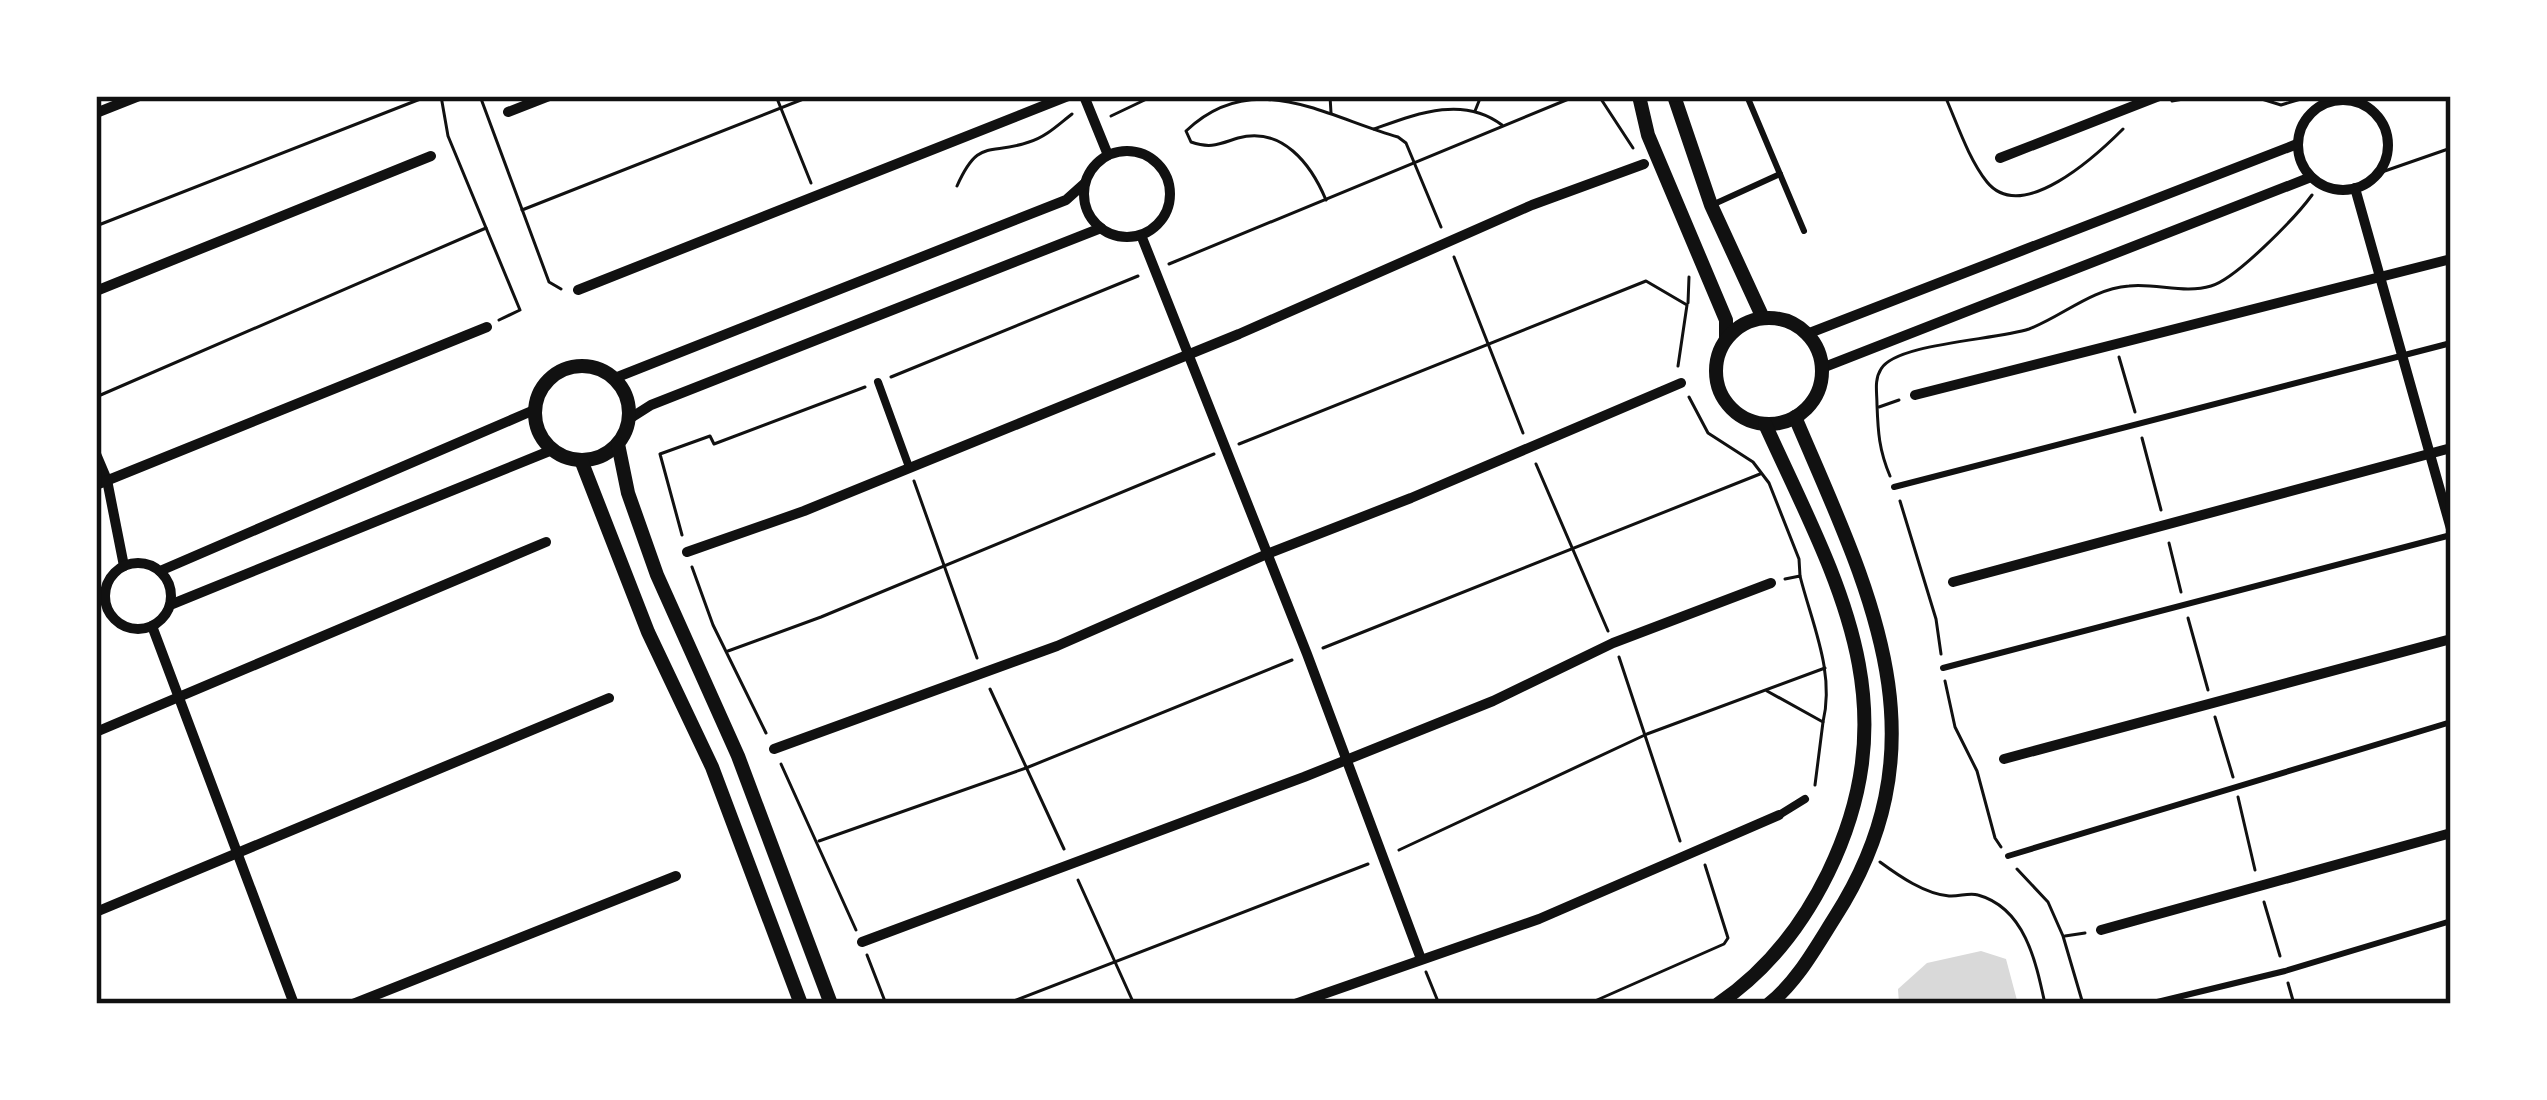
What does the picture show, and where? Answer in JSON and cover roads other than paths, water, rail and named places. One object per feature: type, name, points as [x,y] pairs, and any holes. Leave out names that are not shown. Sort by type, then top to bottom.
[{"type":"street","points":[[96,113],[139,96]]},
{"type":"street","points":[[508,112],[549,96]]},
{"type":"street","points":[[578,290],[1068,96]]},
{"type":"street","points":[[1639,96],[1648,135],[1726,320],[1726,339]]},
{"type":"street","points":[[1675,96],[1711,206],[1763,318]]},
{"type":"street","points":[[2000,158],[2159,96]]},
{"type":"street","points":[[1085,98],[1108,155]]},
{"type":"street","points":[[2328,99],[2358,101],[2381,118],[2389,146],[2379,172],[2355,188],[2332,189],[2316,180],[2299,156],[2297,143],[2307,118],[2328,99]]},
{"type":"street","points":[[1807,334],[2297,143]]},
{"type":"street","points":[[615,378],[1066,200],[1108,155],[1122,151],[1149,157],[1168,178],[1169,206],[1163,218],[1141,235],[1120,236],[1101,228],[1085,203],[1085,183]]},
{"type":"street","points":[[96,291],[431,156]]},
{"type":"street","points":[[687,552],[804,511],[1188,355],[1532,205],[1643,164]]},
{"type":"street","points":[[1822,368],[2316,180]]},
{"type":"street","points":[[2355,188],[2451,532]]},
{"type":"street","points":[[629,419],[651,405],[1101,228]]},
{"type":"street","points":[[1141,235],[1307,654],[1421,959]]},
{"type":"street","points":[[1915,395],[2451,259]]},
{"type":"street","points":[[1763,318],[1795,324],[1815,344],[1822,368],[1815,396],[1795,416],[1765,424],[1735,412],[1717,385],[1718,353],[1726,339],[1738,328],[1763,318]]},
{"type":"street","points":[[102,482],[487,327]]},
{"type":"street","points":[[588,365],[615,378],[629,400],[629,419],[618,444],[595,459],[581,460],[553,450],[542,439],[534,410],[538,395],[558,372],[588,365]]},
{"type":"street","points":[[878,382],[909,467]]},
{"type":"street","points":[[774,749],[983,675],[1681,383]]},
{"type":"street","points":[[160,572],[534,410]]},
{"type":"street","points":[[1774,1002],[1845,902],[1869,854],[1891,781],[1893,722],[1885,655],[1868,588],[1795,416]]},
{"type":"street","points":[[1718,1004],[1742,988],[1786,945],[1847,834],[1864,773],[1859,662],[1841,592],[1765,424]]},
{"type":"street","points":[[618,444],[628,493],[657,574],[738,756],[831,1004]]},
{"type":"street","points":[[1953,582],[2451,448]]},
{"type":"street","points":[[170,605],[170,587],[160,572],[142,564],[124,566],[110,579],[106,606],[124,626],[152,626],[170,605],[553,450]]},
{"type":"street","points":[[96,454],[124,566]]},
{"type":"street","points":[[581,460],[648,632],[712,767],[800,1004]]},
{"type":"street","points":[[96,732],[546,542]]},
{"type":"street","points":[[862,942],[1346,760],[1493,701],[1613,643],[1772,583]]},
{"type":"street","points":[[152,626],[294,1004]]},
{"type":"street","points":[[2004,759],[2451,638]]},
{"type":"street","points":[[96,912],[609,698]]},
{"type":"street","points":[[1295,1004],[1539,919],[1779,815],[1805,799]]},
{"type":"street","points":[[2101,930],[2451,833]]},
{"type":"street","points":[[353,1004],[676,876]]},
{"type":"lane","points":[[1747,96],[1804,231]]},
{"type":"lane","points":[[1711,206],[1780,174]]},
{"type":"lane","points":[[1894,487],[2451,343]]},
{"type":"lane","points":[[1943,668],[2451,532]]},
{"type":"lane","points":[[2008,856],[2451,722]]},
{"type":"lane","points":[[2150,1004],[2285,971],[2451,921]]}]
